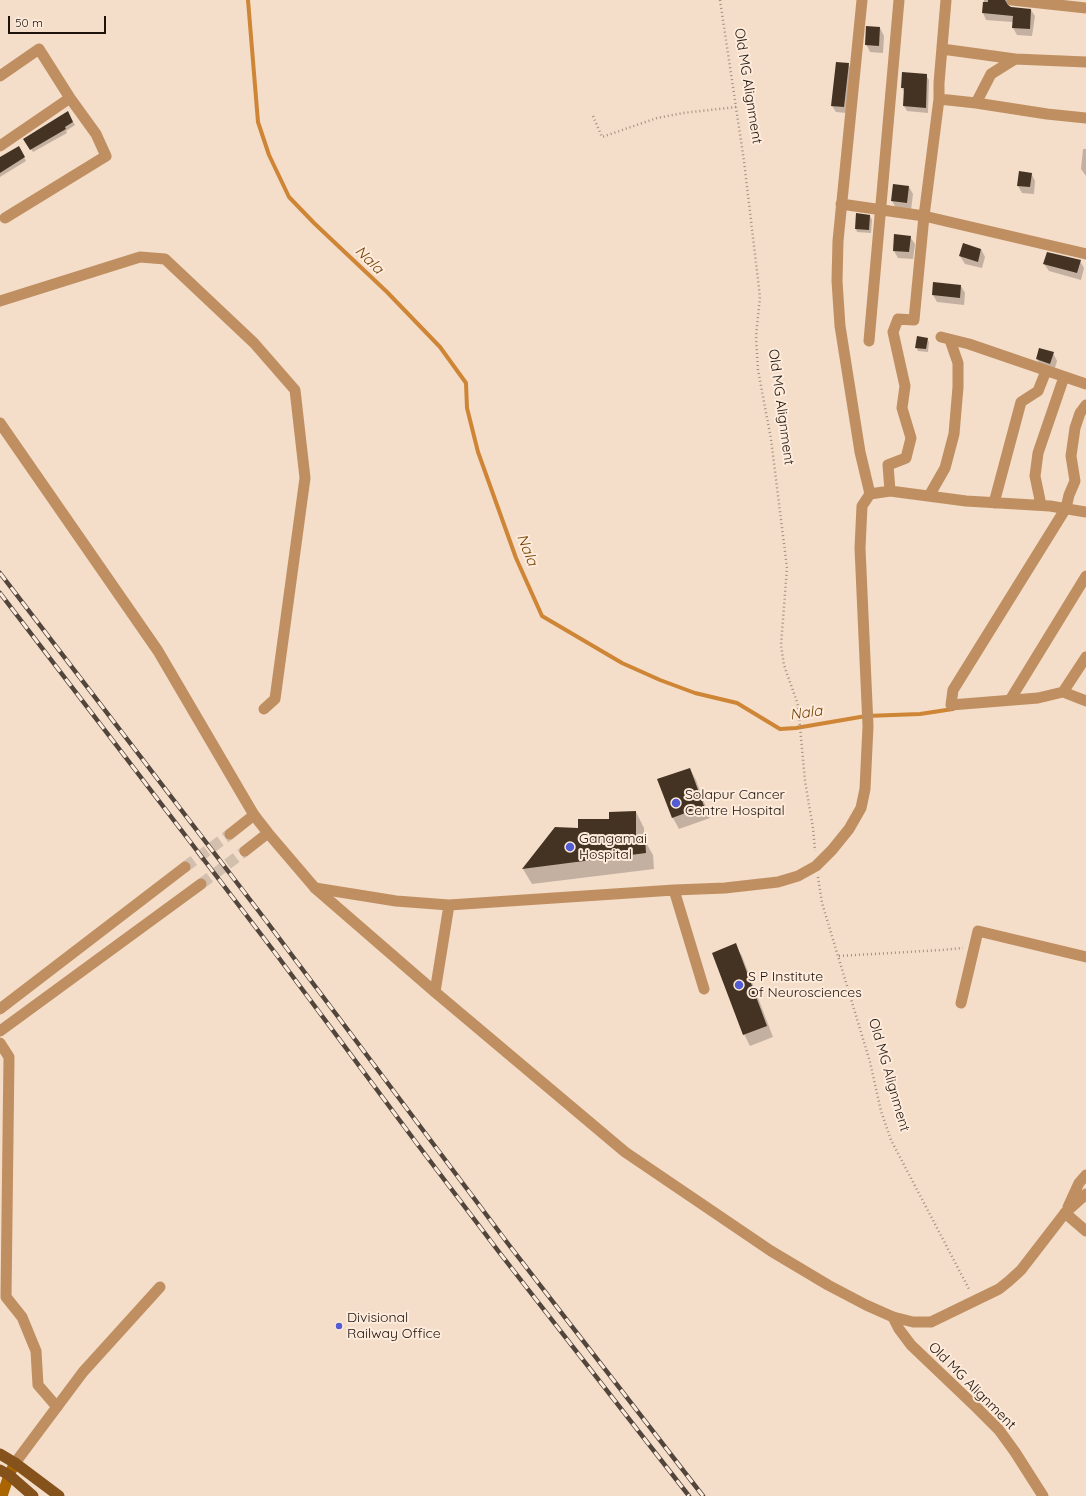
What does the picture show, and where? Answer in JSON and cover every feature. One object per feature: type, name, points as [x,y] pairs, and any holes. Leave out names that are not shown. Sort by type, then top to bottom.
[{"type":"main road","points":[[0,1454],[15,1463],[59,1496]]},
{"type":"main road","points":[[2,1496],[4,1473],[15,1463]]},
{"type":"main road","points":[[4,1473],[33,1496]]},
{"type":"street","points":[[315,888],[396,901],[449,905],[725,888],[778,882],[798,876],[816,866],[832,850],[849,829],[861,808],[865,789],[868,726],[860,548],[862,506],[870,494],[860,452],[840,326],[837,281],[841,204],[862,0]]},
{"type":"street","points":[[869,341],[900,0]]},
{"type":"street","points":[[890,491],[888,465],[906,458],[911,438],[902,408],[905,386],[893,332],[898,319],[914,320],[924,216],[939,99],[946,0]]},
{"type":"street","points":[[1012,0],[1086,8]]},
{"type":"street","points":[[0,76],[39,49],[70,98],[96,134],[106,156],[2,217]]},
{"type":"street","points":[[942,49],[1015,59],[1086,62]]},
{"type":"street","points":[[976,103],[991,74],[1015,59]]},
{"type":"street","points":[[0,146],[70,98]]},
{"type":"street","points":[[939,99],[1086,118]]},
{"type":"street","points":[[841,204],[880,208],[924,216],[1086,254]]},
{"type":"street","points":[[0,301],[140,257],[165,259],[254,343],[295,390],[305,478],[275,699],[264,709]]},
{"type":"street","points":[[929,496],[945,468],[954,434],[958,386],[958,363],[946,338],[969,344],[1086,384]]},
{"type":"street","points":[[994,503],[1021,402],[1038,391],[1046,370]]},
{"type":"street","points":[[1041,505],[1035,476],[1038,453],[1064,377]]},
{"type":"street","points":[[1086,405],[1080,413],[1074,428],[1071,456],[1075,481],[1069,494],[1066,508],[953,690],[951,705],[1038,698],[1063,692],[1086,701]]},
{"type":"street","points":[[0,423],[158,651],[254,815],[315,888],[435,992],[625,1152],[777,1255],[866,1305],[893,1317],[913,1322],[931,1322],[999,1288],[1018,1273],[1065,1213],[1086,1194]]},
{"type":"street","points":[[1074,471],[1086,477]]},
{"type":"street","points":[[870,494],[890,491],[966,501],[1041,505],[1086,512]]},
{"type":"street","points":[[1010,700],[1086,576]]},
{"type":"street","points":[[1063,692],[1086,657]]},
{"type":"street","points":[[230,834],[254,815]]},
{"type":"street","points":[[244,851],[268,833]]},
{"type":"street","points":[[0,1009],[185,867]]},
{"type":"street","points":[[0,1031],[201,884]]},
{"type":"street","points":[[674,890],[704,990]]},
{"type":"street","points":[[435,992],[449,905]]},
{"type":"street","points":[[961,1003],[978,931],[1086,957]]},
{"type":"street","points":[[0,1043],[9,1057],[3,1261],[6,1297],[22,1317],[36,1351],[38,1384],[57,1407]]},
{"type":"street","points":[[1065,1213],[1079,1183],[1086,1175]]},
{"type":"street","points":[[1065,1213],[1086,1231]]},
{"type":"street","points":[[15,1463],[83,1372],[160,1287]]},
{"type":"street","name":"Old MG Alignment","points":[[893,1317],[899,1329],[911,1345],[1000,1430],[1043,1496]]},
{"type":"path","name":"Old MG Alignment","points":[[720,0],[744,161],[760,297],[756,336],[758,370],[771,439],[787,568],[781,645],[784,665],[798,705],[805,781],[813,828],[816,866],[822,903],[870,1062],[880,1111],[891,1140],[975,1301]]},
{"type":"path","points":[[593,116],[602,137],[657,118],[683,113],[736,107]]},
{"type":"path","points":[[839,956],[942,950],[975,945]]},
{"type":"building","points":[[988,0],[1005,0],[1011,7],[1031,9],[1030,29],[1012,28],[1013,16],[982,13],[983,2],[988,2]]},
{"type":"building","points":[[866,26],[880,27],[879,46],[865,45]]},
{"type":"building","points":[[836,62],[849,63],[844,107],[831,106]]},
{"type":"building","points":[[902,72],[927,74],[926,108],[903,106],[904,88],[901,88]]},
{"type":"building","points":[[68,111],[73,122],[65,127],[66,129],[30,150],[23,139]]},
{"type":"building","points":[[19,146],[25,157],[0,173],[0,157]]},
{"type":"building","points":[[1019,171],[1032,173],[1030,187],[1017,186]]},
{"type":"building","points":[[893,184],[909,186],[907,203],[891,201]]},
{"type":"building","points":[[856,213],[870,215],[869,230],[855,229]]},
{"type":"building","points":[[894,234],[911,236],[909,252],[893,251]]},
{"type":"building","points":[[963,243],[981,249],[978,262],[959,256]]},
{"type":"building","points":[[1047,252],[1081,260],[1077,273],[1043,264]]},
{"type":"building","points":[[933,282],[961,285],[960,298],[932,295]]},
{"type":"building","points":[[917,336],[928,338],[926,349],[915,348]]},
{"type":"building","points":[[1039,348],[1054,352],[1050,364],[1036,359]]},
{"type":"building","points":[[690,768],[704,806],[672,818],[657,779]]},
{"type":"building","points":[[636,811],[636,838],[645,838],[646,853],[522,869],[555,827],[578,828],[578,819],[609,819],[609,812]]},
{"type":"building","points":[[736,943],[767,1026],[743,1035],[712,953]]},
{"type":"waterway","name":"Nala","points":[[248,0],[258,122],[269,155],[289,197],[314,223],[387,292],[440,347],[466,383],[467,408],[478,452],[516,558],[542,616],[622,663],[660,680],[695,693],[737,703],[780,729],[796,728],[866,716],[920,714],[953,709]]},
{"type":"tunnel","points":[[185,867],[230,834]]},
{"type":"tunnel","points":[[201,884],[245,851]]},
{"type":"railway","points":[[0,573],[267,922],[509,1245],[703,1496]]},
{"type":"railway","points":[[0,593],[276,954],[499,1252],[689,1496]]},
{"type":"place","name":"Solapur Cancer Centre Hospital","points":[[676,803]]},
{"type":"place","name":"Gangamai Hospital","points":[[570,847]]},
{"type":"place","name":"S P Institute Of Neurosciences","points":[[739,985]]},
{"type":"place","name":"Divisional Railway Office","points":[[339,1326]]}]
